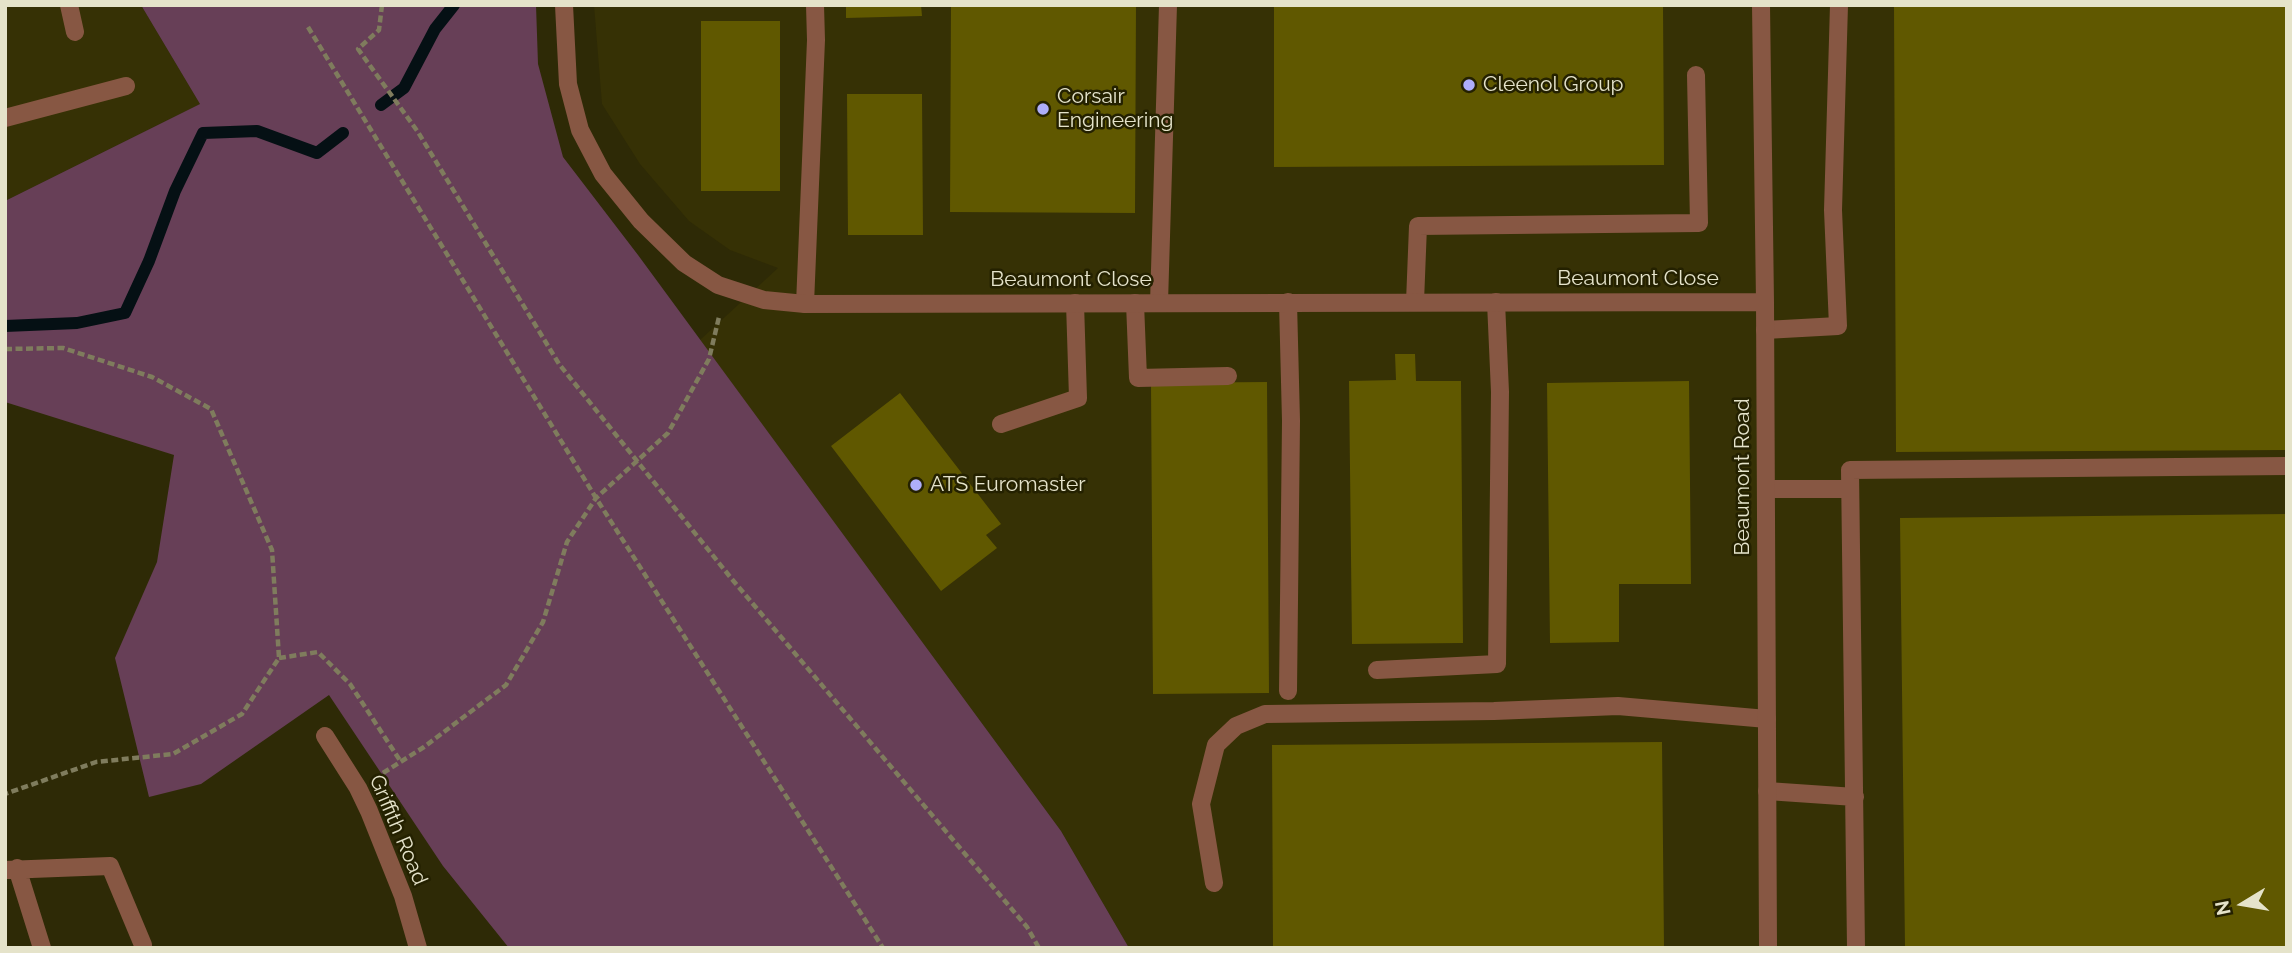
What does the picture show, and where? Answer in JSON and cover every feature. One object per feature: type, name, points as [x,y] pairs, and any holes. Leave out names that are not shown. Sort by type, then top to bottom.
[{"type":"street","points":[[69,5],[75,32]]},
{"type":"street","name":"Beaumont Close","points":[[564,5],[568,85],[580,130],[603,174],[641,221],[684,263],[718,285],[764,300],[804,304],[1765,302]]},
{"type":"street","points":[[804,304],[816,40],[815,5]]},
{"type":"street","points":[[1159,303],[1168,5]]},
{"type":"street","name":"Beaumont Road","points":[[1761,5],[1768,948]]},
{"type":"street","points":[[1765,330],[1838,326],[1833,210],[1839,5]]},
{"type":"street","points":[[1415,302],[1418,226],[1699,223],[1696,75]]},
{"type":"street","points":[[5,118],[126,86]]},
{"type":"street","points":[[1288,302],[1291,421],[1288,691]]},
{"type":"street","points":[[1377,670],[1497,664],[1500,392],[1496,302]]},
{"type":"street","points":[[1001,424],[1078,398],[1075,303]]},
{"type":"street","points":[[1135,303],[1138,378],[1228,376]]},
{"type":"street","points":[[1856,948],[1850,470],[2287,466]]},
{"type":"street","points":[[1766,489],[1850,489]]},
{"type":"street","points":[[1214,883],[1201,804],[1216,745],[1236,726],[1265,714],[1494,711],[1618,706],[1767,719]]},
{"type":"street","name":"Griffith Road","points":[[325,736],[358,788],[403,896],[418,948]]},
{"type":"street","points":[[1767,791],[1855,797]]},
{"type":"street","points":[[42,948],[11,869],[110,866],[143,945]]},
{"type":"path","points":[[382,5],[379,30],[358,49],[418,132],[559,364],[732,578],[1027,927],[1039,948]]},
{"type":"path","points":[[308,27],[596,498],[883,948]]},
{"type":"path","points":[[358,788],[424,747],[506,685],[543,622],[567,541],[596,498],[668,433],[709,359],[722,303],[718,285]]},
{"type":"path","points":[[5,349],[64,348],[152,377],[211,410],[272,550],[279,658],[242,714],[173,754],[96,762],[5,794]]},
{"type":"path","points":[[279,658],[318,652],[350,684],[401,762]]},
{"type":"shaded area","points":[[5,5],[141,5],[200,104],[5,201]]},
{"type":"shaded area","points":[[141,5],[536,5],[538,64],[563,157],[1061,831],[1129,948],[509,948],[443,866],[329,695],[201,784],[149,797],[115,658],[157,562],[174,455],[5,402],[5,201],[200,104]]},
{"type":"shaded area","points":[[594,5],[2287,5],[2287,948],[1129,948],[1061,831],[700,340],[778,268],[730,250],[689,221],[640,164],[602,104]]},
{"type":"building","points":[[846,5],[921,5],[922,16],[846,18]]},
{"type":"building","name":"Corsair Engineering","points":[[951,5],[1136,5],[1135,213],[950,212]]},
{"type":"building","name":"Cleenol Group","points":[[1274,5],[1663,5],[1664,165],[1274,167]]},
{"type":"building","points":[[1894,5],[2287,5],[2287,450],[1896,452]]},
{"type":"building","points":[[701,21],[780,21],[780,191],[701,191]]},
{"type":"building","points":[[847,94],[922,94],[923,235],[848,235]]},
{"type":"building","points":[[1395,354],[1415,354],[1416,381],[1461,381],[1463,643],[1352,644],[1349,381],[1396,380]]},
{"type":"building","points":[[1689,381],[1691,584],[1619,584],[1619,642],[1550,643],[1547,383]]},
{"type":"building","points":[[1267,382],[1269,693],[1153,694],[1151,383]]},
{"type":"building","name":"ATS Euromaster","points":[[900,393],[1001,524],[986,535],[997,548],[941,591],[831,446]]},
{"type":"building","points":[[2287,514],[2287,948],[1905,948],[1900,518]]},
{"type":"building","points":[[1662,742],[1664,948],[1273,948],[1272,745]]},
{"type":"waterway","points":[[381,105],[404,88],[435,29],[454,5]]},
{"type":"waterway","points":[[5,326],[77,323],[125,313],[149,261],[175,191],[203,133],[257,131],[317,153],[343,133]]},
{"type":"place","name":"Cleenol Group","points":[[1469,85]]},
{"type":"place","name":"Corsair Engineering","points":[[1043,109]]},
{"type":"place","name":"ATS Euromaster","points":[[916,485]]}]
